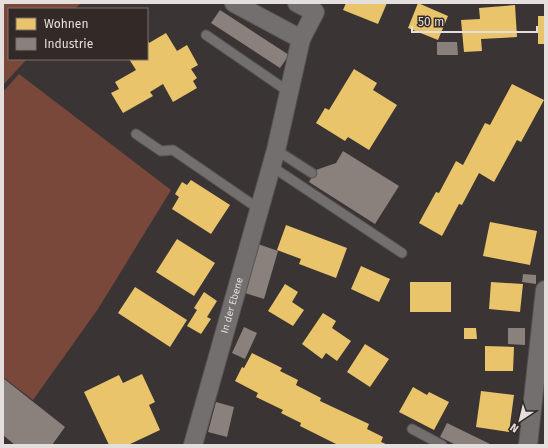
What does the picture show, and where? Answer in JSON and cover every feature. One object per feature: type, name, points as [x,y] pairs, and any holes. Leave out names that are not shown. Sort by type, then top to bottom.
[{"type":"street","points":[[234,3],[301,39]]},
{"type":"street","name":"In der Ebene","points":[[193,445],[274,158],[301,39],[315,12],[297,3]]},
{"type":"street","points":[[528,445],[545,290]]},
{"type":"lane","points":[[206,35],[289,92]]},
{"type":"lane","points":[[136,134],[161,151],[173,150],[259,209]]},
{"type":"lane","points":[[274,158],[312,173]]},
{"type":"lane","points":[[274,158],[402,253]]},
{"type":"lane","points":[[412,429],[442,445]]},
{"type":"shaded area","points":[[3,3],[81,3],[76,8],[8,8],[8,60],[26,60],[3,85]]},
{"type":"shaded area","points":[[19,74],[171,190],[98,309],[33,400],[3,377],[3,92]]},
{"type":"building: Wohnen","points":[[346,3],[387,3],[378,24],[343,10]]},
{"type":"building: Wohnen","points":[[418,3],[448,16],[438,40],[408,28]]},
{"type":"building: Wohnen","points":[[515,5],[517,37],[481,39],[482,51],[464,52],[461,20],[480,19],[479,8]]},
{"type":"building: Wohnen","points":[[538,16],[545,16],[545,44],[538,44]]},
{"type":"building: Wohnen","points":[[166,33],[177,51],[187,45],[198,65],[191,69],[197,78],[193,81],[197,88],[173,102],[163,84],[150,92],[153,96],[123,113],[111,93],[119,89],[115,82],[136,70],[130,60],[148,60],[148,40],[149,43]]},
{"type":"building: Wohnen","points":[[354,69],[377,83],[373,90],[397,105],[369,150],[348,137],[345,141],[316,123],[325,108],[329,110]]},
{"type":"building: Wohnen","points":[[512,84],[544,100],[521,142],[517,140],[494,182],[479,173],[462,205],[459,204],[442,236],[419,223],[436,192],[439,193],[456,161],[463,165],[485,123],[490,125]]},
{"type":"building: Wohnen","points":[[191,180],[230,205],[211,234],[172,209],[179,197],[175,194],[182,182],[187,185]]},
{"type":"building: Wohnen","points":[[490,222],[537,231],[530,265],[483,256]]},
{"type":"building: Wohnen","points":[[286,225],[347,248],[336,278],[299,264],[301,259],[277,250]]},
{"type":"building: Wohnen","points":[[177,239],[215,263],[194,296],[156,272]]},
{"type":"building: Wohnen","points":[[361,266],[390,279],[379,302],[351,289]]},
{"type":"building: Wohnen","points":[[410,282],[451,282],[451,312],[410,312]]},
{"type":"building: Wohnen","points":[[491,282],[523,284],[520,312],[489,309]]},
{"type":"building: Wohnen","points":[[285,284],[298,292],[292,302],[304,310],[293,326],[268,311]]},
{"type":"building: Wohnen","points":[[135,287],[187,320],[170,347],[118,313]]},
{"type":"building: Wohnen","points":[[204,292],[217,301],[207,317],[211,319],[201,334],[187,326],[197,310],[194,308]]},
{"type":"building: Wohnen","points":[[323,313],[336,321],[332,328],[351,341],[337,361],[326,353],[322,359],[302,344]]},
{"type":"building: Wohnen","points":[[464,328],[476,328],[477,339],[464,339]]},
{"type":"building: Wohnen","points":[[365,344],[389,359],[370,387],[347,372]]},
{"type":"building: Wohnen","points":[[485,346],[514,347],[513,371],[485,371]]},
{"type":"building: Wohnen","points":[[252,353],[282,368],[280,371],[298,380],[296,385],[321,398],[320,401],[369,424],[367,429],[383,437],[381,442],[388,445],[338,445],[300,426],[301,423],[281,413],[283,410],[256,397],[258,393],[235,381],[242,367],[244,368]]},
{"type":"building: Wohnen","points":[[142,374],[155,402],[149,405],[160,430],[128,445],[109,445],[84,392],[119,375],[123,383]]},
{"type":"building: Wohnen","points":[[413,387],[427,395],[429,392],[449,402],[434,430],[399,412]]},
{"type":"building: Wohnen","points":[[481,391],[514,395],[509,432],[476,427]]},
{"type":"building: Industrie","points":[[220,10],[289,55],[280,68],[211,23]]},
{"type":"building: Industrie","points":[[437,42],[457,42],[458,55],[437,55]]},
{"type":"building: Industrie","points":[[343,151],[399,186],[375,224],[309,182],[316,170],[336,163]]},
{"type":"building: Industrie","points":[[258,244],[278,251],[264,299],[245,293]]},
{"type":"building: Industrie","points":[[523,274],[536,275],[536,284],[522,282]]},
{"type":"building: Industrie","points":[[244,327],[257,333],[245,359],[232,353]]},
{"type":"building: Industrie","points":[[508,328],[525,328],[525,345],[508,344]]},
{"type":"building: Industrie","points":[[3,378],[65,427],[52,445],[15,445],[3,435]]},
{"type":"building: Industrie","points":[[216,402],[234,407],[227,437],[208,432]]},
{"type":"building: Industrie","points":[[447,423],[492,445],[456,445],[440,437]]}]
